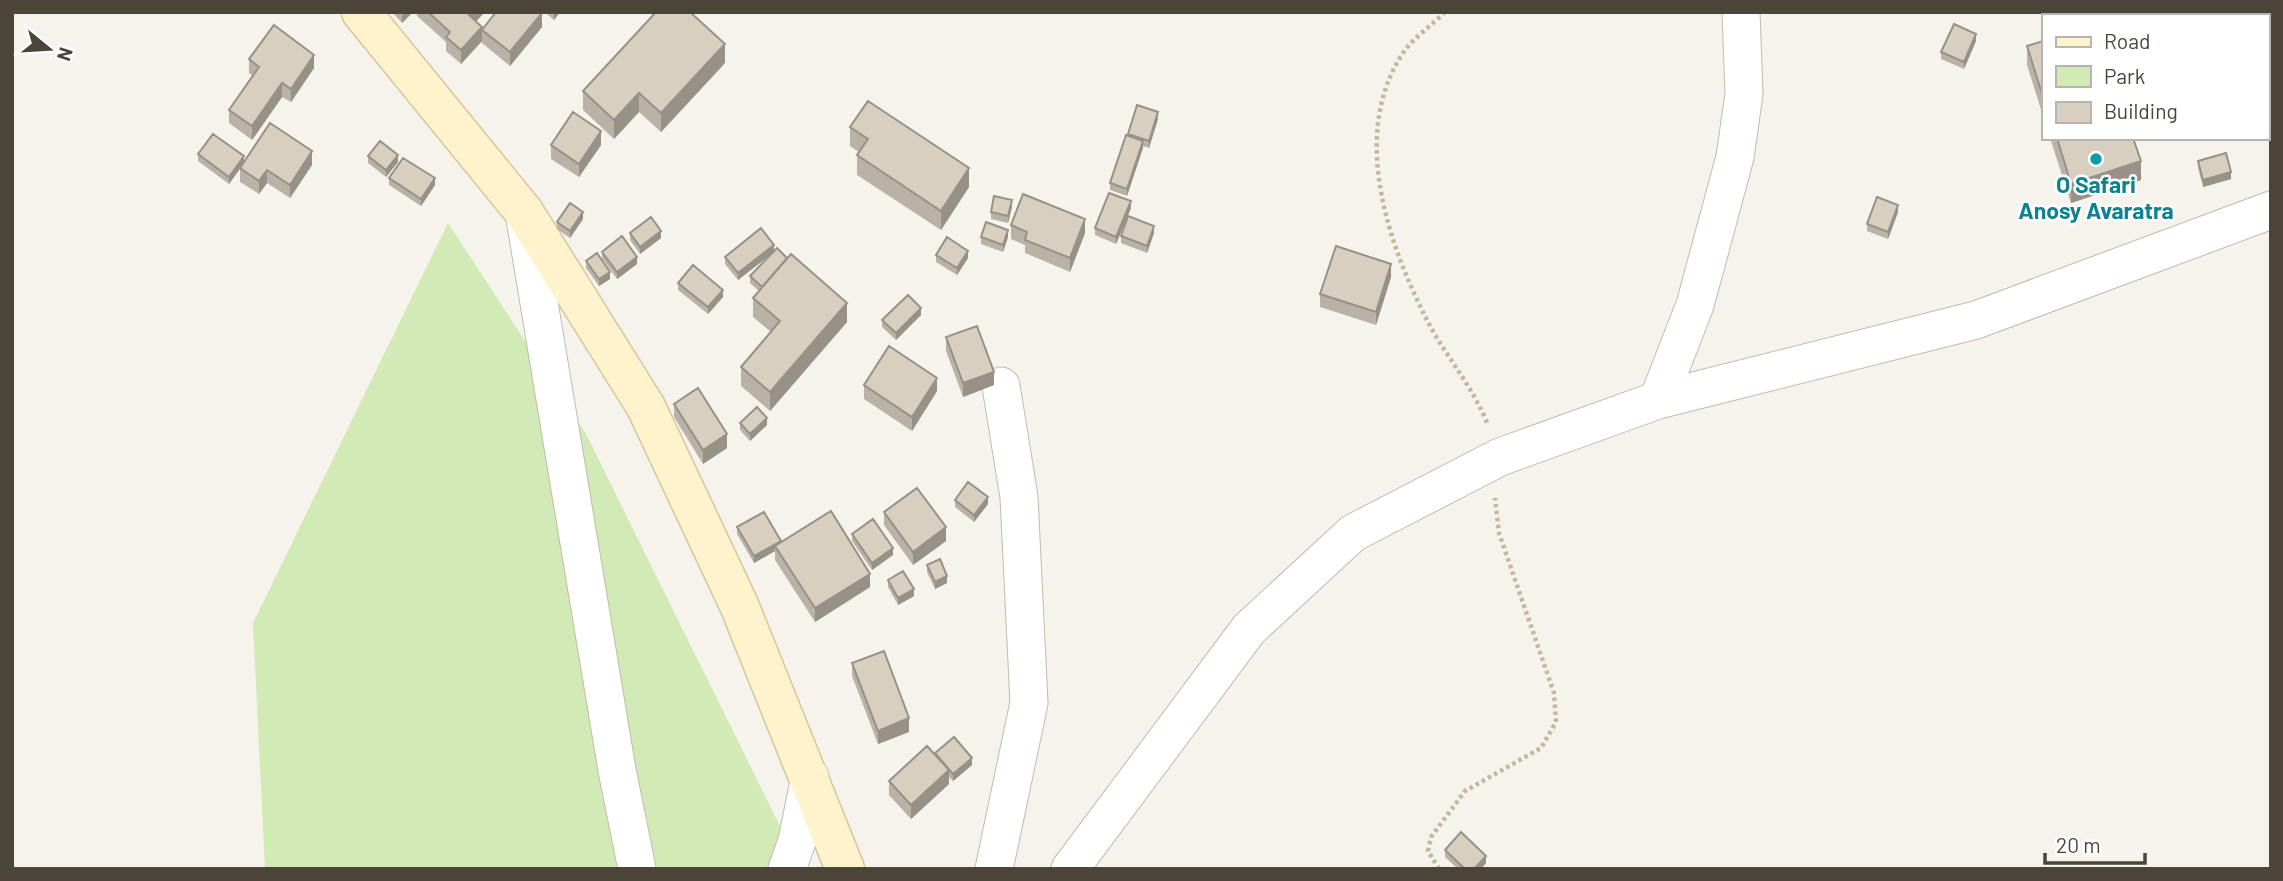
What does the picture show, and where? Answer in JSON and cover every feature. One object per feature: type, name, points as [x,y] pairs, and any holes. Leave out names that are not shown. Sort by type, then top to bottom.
[{"type":"main road","points":[[361,12],[524,212],[646,407],[739,605],[845,869]]},
{"type":"street","points":[[1658,400],[1695,305],[1735,157],[1744,94],[1741,12]]},
{"type":"street","points":[[1070,869],[1250,629],[1353,533],[1500,457],[1658,400],[1976,320],[2271,210]]},
{"type":"street","points":[[524,212],[617,770],[638,869]]},
{"type":"street","points":[[994,869],[1029,703],[1018,497],[1002,387]]},
{"type":"street","points":[[787,869],[797,841],[810,777]]},
{"type":"path","points":[[1438,869],[1428,850],[1431,836],[1465,791],[1541,748],[1556,722],[1554,693],[1499,533],[1494,489],[1500,457],[1484,416],[1424,315],[1397,253],[1379,180],[1379,108],[1403,53],[1446,12]]},
{"type":"green space","points":[[448,223],[586,434],[782,830],[768,869],[265,869],[253,623]]},
{"type":"building","points":[[428,12],[472,12],[469,15],[482,27],[461,50],[446,37],[450,32]]},
{"type":"building","points":[[496,12],[542,13],[510,52],[482,30]]},
{"type":"building","points":[[656,12],[690,12],[725,44],[661,113],[639,93],[614,120],[583,91]]},
{"type":"building","points":[[1954,24],[1976,34],[1964,62],[1941,52]]},
{"type":"building","points":[[274,25],[314,55],[291,89],[282,83],[252,126],[229,110],[259,67],[249,59]]},
{"type":"building","points":[[2042,41],[2042,94],[2027,46]]},
{"type":"building","points":[[868,101],[969,168],[941,211],[857,155],[868,139],[850,127]]},
{"type":"building","points":[[1137,105],[1158,112],[1149,141],[1128,134]]},
{"type":"building","points":[[573,112],[601,131],[579,164],[551,145]]},
{"type":"building","points":[[270,123],[312,151],[290,185],[267,170],[259,181],[240,168]]},
{"type":"building","points":[[213,134],[244,156],[229,177],[198,154]]},
{"type":"building","points":[[1126,135],[1143,141],[1127,189],[1110,183]]},
{"type":"building","points":[[2058,140],[2134,140],[2141,161],[2071,184]]},
{"type":"building","points":[[380,141],[398,155],[386,170],[368,156]]},
{"type":"building","points":[[2226,153],[2231,172],[2203,180],[2198,161]]},
{"type":"building","points":[[403,158],[435,178],[421,199],[389,178]]},
{"type":"building","points":[[1109,193],[1131,201],[1116,237],[1095,228]]},
{"type":"building","points":[[1023,194],[1085,219],[1070,258],[1025,240],[1027,232],[1011,225]]},
{"type":"building","points":[[994,196],[1012,200],[1008,216],[991,212]]},
{"type":"building","points":[[1877,197],[1898,205],[1888,232],[1867,224]]},
{"type":"building","points":[[570,203],[583,212],[570,231],[557,222]]},
{"type":"building","points":[[1128,216],[1154,226],[1147,246],[1121,236]]},
{"type":"building","points":[[651,217],[661,231],[640,247],[630,233]]},
{"type":"building","points":[[986,222],[1008,230],[1003,245],[981,237]]},
{"type":"building","points":[[761,228],[774,245],[738,273],[725,257]]},
{"type":"building","points":[[622,236],[637,257],[617,272],[602,252]]},
{"type":"building","points":[[947,237],[968,251],[957,268],[936,255]]},
{"type":"building","points":[[1336,246],[1391,264],[1376,312],[1320,294]]},
{"type":"building","points":[[777,248],[787,258],[762,287],[750,276]]},
{"type":"building","points":[[597,253],[610,272],[599,279],[586,261]]},
{"type":"building","points":[[791,254],[847,303],[770,392],[741,367],[780,321],[753,298]]},
{"type":"building","points":[[693,265],[723,290],[708,307],[678,283]]},
{"type":"building","points":[[908,295],[921,308],[896,333],[882,320]]},
{"type":"building","points":[[977,326],[994,372],[963,383],[946,337]]},
{"type":"building","points":[[889,346],[937,378],[912,417],[864,385]]},
{"type":"building","points":[[698,388],[727,434],[703,450],[674,404]]},
{"type":"building","points":[[757,407],[767,418],[750,434],[740,423]]},
{"type":"building","points":[[968,482],[988,497],[974,515],[955,500]]},
{"type":"building","points":[[917,488],[946,527],[913,552],[884,512]]},
{"type":"building","points":[[831,511],[870,574],[815,608],[775,546]]},
{"type":"building","points":[[764,512],[781,541],[754,556],[737,527]]},
{"type":"building","points":[[873,519],[893,548],[872,563],[852,534]]},
{"type":"building","points":[[940,559],[947,576],[935,582],[927,565]]},
{"type":"building","points":[[903,571],[914,589],[898,598],[888,580]]},
{"type":"building","points":[[884,651],[909,718],[878,731],[852,663]]},
{"type":"building","points":[[954,737],[972,758],[953,774],[935,753]]},
{"type":"building","points":[[927,746],[949,770],[911,805],[889,781]]},
{"type":"building","points":[[1461,832],[1486,856],[1474,869],[1465,869],[1445,850]]},
{"type":"place","name":"O Safari Anosy Avaratra","points":[[2096,159]]}]
